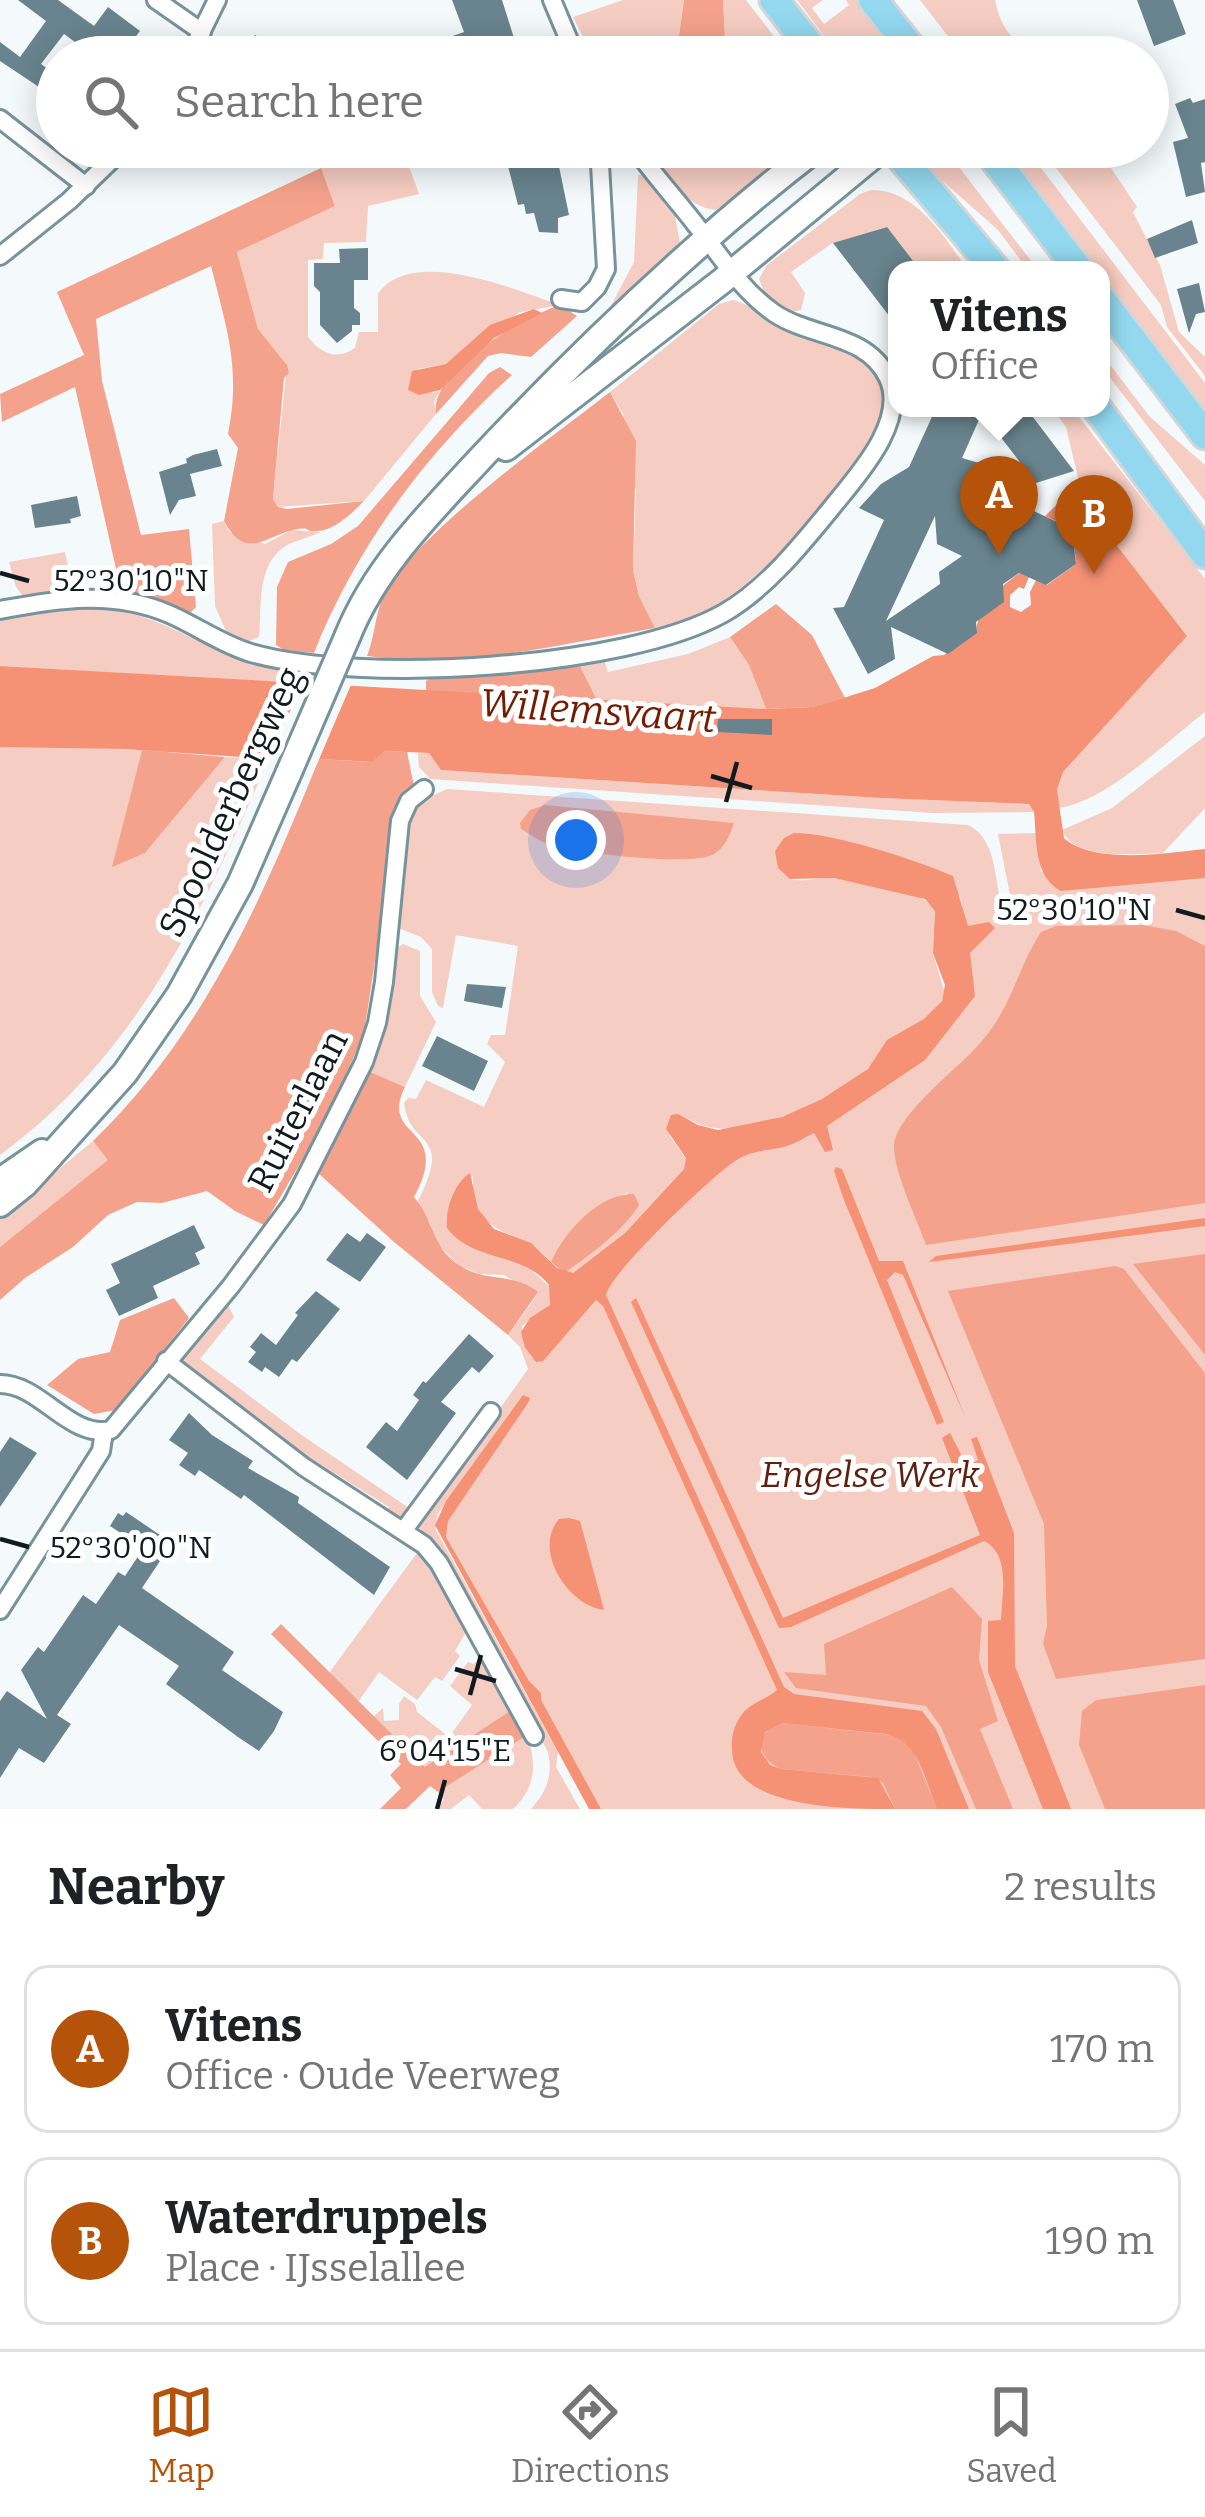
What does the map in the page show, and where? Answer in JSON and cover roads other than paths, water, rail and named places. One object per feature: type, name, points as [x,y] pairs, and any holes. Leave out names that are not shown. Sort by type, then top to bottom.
[{"type":"main road","points":[[774,0],[802,36]]},
{"type":"main road","points":[[873,0],[901,36]]},
{"type":"main road","name":"Spoolderbergweg","points":[[0,1204],[25,1184],[124,1072],[179,995],[240,884],[348,635],[389,563],[572,360],[706,238],[792,168]]},
{"type":"main road","name":"Spoolderbergweg","points":[[452,490],[862,168]]},
{"type":"main road","points":[[906,168],[988,261]]},
{"type":"main road","points":[[1001,168],[1072,261]]},
{"type":"main road","points":[[1110,311],[1205,435]]},
{"type":"main road","points":[[1104,417],[1205,554]]},
{"type":"main road","name":"Spoolderbergweg","points":[[0,1181],[64,1138]]},
{"type":"street","points":[[156,0],[202,32]]},
{"type":"street","points":[[200,36],[218,0]]},
{"type":"street","points":[[552,0],[567,36]]},
{"type":"street","points":[[0,119],[36,147]]},
{"type":"street","points":[[62,168],[86,187]]},
{"type":"street","points":[[0,256],[104,168]]},
{"type":"street","points":[[561,299],[582,302],[606,269],[600,168]]},
{"type":"street","points":[[651,168],[732,272],[776,314],[869,352],[888,381]]},
{"type":"street","points":[[0,610],[71,599],[116,599],[171,615],[251,653],[305,662],[420,670],[595,652],[701,624],[748,597],[814,530],[868,460],[889,417]]},
{"type":"street","name":"Ruiterlaan","points":[[0,1610],[101,1451],[104,1432],[118,1425],[292,1204],[364,1062],[377,1023],[400,820],[409,801],[424,789]]},
{"type":"street","points":[[166,1361],[304,1467],[404,1530],[436,1558],[533,1736]]},
{"type":"street","points":[[0,1384],[24,1391],[82,1427],[104,1432]]},
{"type":"street","points":[[404,1530],[491,1412]]},
{"type":"water","points":[[534,309],[542,313],[494,338],[440,390],[419,395],[408,390],[412,371],[446,364],[490,325]]},
{"type":"water","name":"Willemsvaart","points":[[1073,489],[1187,636],[1063,772],[1057,790],[1064,838],[1093,852],[1112,854],[1205,849],[1205,878],[1061,891],[1041,867],[1029,804],[441,770],[429,753],[385,751],[372,762],[319,759],[278,742],[262,746],[269,759],[0,747],[0,666],[766,709],[812,707],[875,688],[933,656],[944,655],[976,631],[992,598],[1020,573],[1029,577],[1024,589],[1019,587],[1010,595],[1010,607],[1021,612],[1031,605],[1036,580],[1047,585],[1076,564],[1073,529],[1045,516]]},
{"type":"water","points":[[794,833],[852,842],[953,876],[968,926],[989,922],[995,928],[970,953],[975,996],[925,1060],[827,1126],[833,1150],[825,1152],[814,1133],[735,1161],[643,1247],[606,1295],[784,1687],[794,1694],[922,1711],[936,1729],[969,1809],[937,1809],[913,1753],[885,1734],[782,1723],[765,1732],[761,1752],[770,1765],[781,1769],[878,1778],[895,1809],[804,1803],[780,1798],[743,1778],[733,1756],[735,1728],[748,1708],[777,1690],[603,1306],[596,1300],[543,1361],[536,1362],[521,1332],[530,1318],[550,1305],[549,1285],[526,1267],[470,1247],[447,1228],[452,1197],[470,1173],[478,1209],[494,1229],[531,1243],[557,1268],[573,1273],[625,1233],[684,1169],[686,1158],[666,1129],[671,1115],[718,1130],[782,1117],[822,1099],[868,1069],[887,1040],[924,1019],[942,1001],[945,985],[933,953],[935,911],[925,899],[834,878],[790,879],[778,868],[775,851]]},
{"type":"water","points":[[836,1167],[842,1169],[879,1261],[903,1261],[966,1419],[903,1275],[895,1272],[887,1280],[944,1422],[937,1425],[844,1200]]},
{"type":"water","points":[[1205,1218],[1205,1226],[929,1262],[936,1256]]},
{"type":"water","points":[[636,1298],[783,1618],[980,1535],[942,1438],[950,1433],[967,1466],[978,1460],[971,1439],[977,1437],[1014,1533],[1015,1666],[1071,1809],[1043,1809],[988,1672],[988,1621],[1001,1620],[1003,1587],[1002,1565],[993,1547],[984,1541],[791,1627],[779,1628],[631,1302]]},
{"type":"water","points":[[523,1395],[530,1398],[528,1403],[448,1521],[446,1537],[529,1681],[541,1693],[601,1809],[589,1809],[435,1525],[446,1501]]},
{"type":"water","points":[[559,1519],[580,1521],[604,1610],[567,1588],[552,1560],[552,1532]]},
{"type":"place","name":"Vitens","points":[[999,555]]},
{"type":"place","name":"Waterdruppels","points":[[1094,574]]},
{"type":"park label","name":"Engelse Werk","points":[[870,1475]]}]
